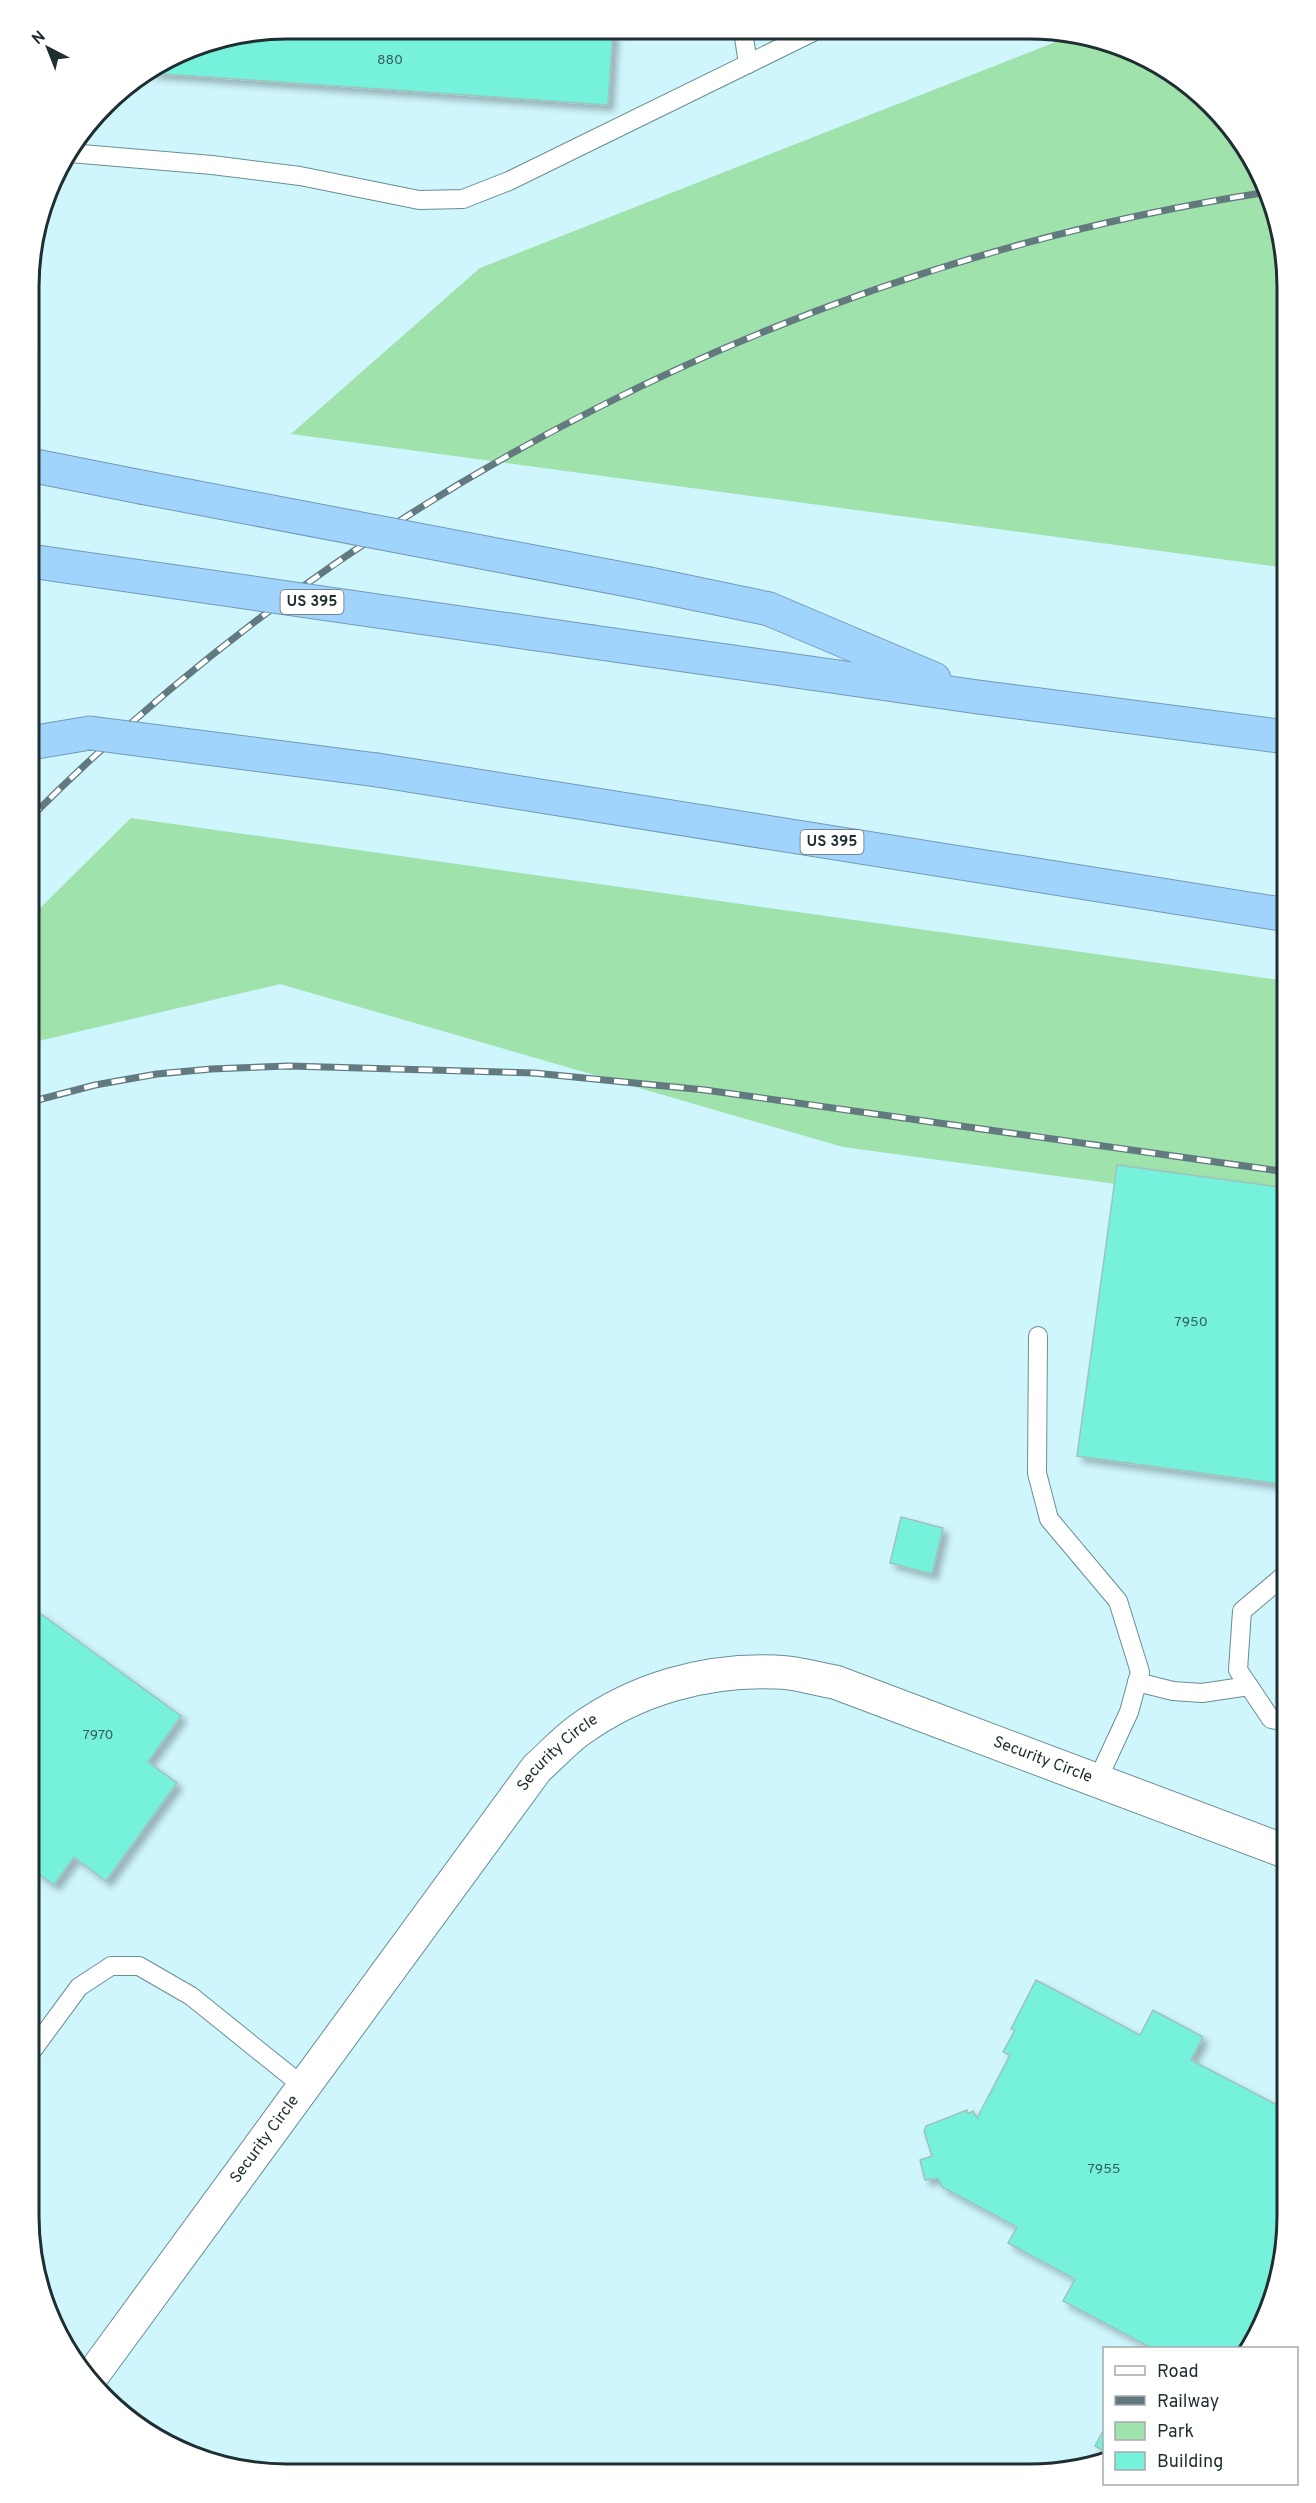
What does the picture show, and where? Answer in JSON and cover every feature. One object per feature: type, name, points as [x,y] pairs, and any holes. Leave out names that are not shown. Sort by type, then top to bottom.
[{"type":"highway","points":[[39,467],[769,609],[978,697]]},
{"type":"highway","name":"US 395","points":[[39,562],[978,697],[1277,736]]},
{"type":"highway","name":"US 395","points":[[39,725],[377,770],[1277,913]]},
{"type":"highway","points":[[39,742],[90,733]]},
{"type":"street","name":"Security Circle","points":[[94,2372],[537,1768],[577,1732],[618,1706],[666,1685],[724,1673],[778,1672],[835,1682],[1277,1848]]},
{"type":"lane","points":[[744,39],[748,64]]},
{"type":"lane","points":[[78,154],[212,165],[300,176],[419,200],[463,199],[509,181],[799,39]]},
{"type":"lane","points":[[1038,1336],[1037,1473],[1049,1519],[1118,1601],[1140,1672],[1129,1712],[1098,1781]]},
{"type":"lane","points":[[1277,1581],[1242,1611],[1238,1670],[1271,1719],[1277,1720]]},
{"type":"lane","points":[[1137,1682],[1173,1691],[1202,1693],[1248,1686]]},
{"type":"lane","points":[[39,2041],[79,1987],[111,1966],[139,1966],[191,1995],[304,2087]]},
{"type":"green space","points":[[1059,41],[1109,52],[1167,81],[1193,100],[1216,123],[1244,163],[1264,207],[1275,254],[1277,287],[1277,567],[291,434],[480,268]]},
{"type":"green space","points":[[131,818],[1277,980],[1277,1206],[843,1147],[280,984],[39,1041],[39,909]]},
{"type":"building","points":[[287,39],[612,39],[608,105],[160,74],[207,52],[254,41]]},
{"type":"building","points":[[1117,1165],[1277,1187],[1277,1484],[1077,1456]]},
{"type":"building","points":[[901,1517],[943,1528],[932,1574],[890,1563]]},
{"type":"building","points":[[39,1612],[181,1716],[148,1762],[177,1783],[106,1881],[74,1857],[54,1885],[39,1874]]},
{"type":"building","points":[[1036,1980],[1140,2035],[1153,2010],[1203,2037],[1191,2060],[1277,2105],[1275,2249],[1264,2296],[1240,2347],[1148,2347],[1063,2301],[1075,2279],[1008,2243],[1017,2227],[942,2187],[938,2178],[925,2180],[920,2160],[932,2156],[924,2131],[926,2126],[967,2110],[968,2114],[973,2111],[977,2118],[1010,2055],[1003,2052],[1015,2030],[1011,2029]]},
{"type":"building","points":[[1103,2431],[1103,2450],[1095,2446]]},
{"type":"railway","points":[[39,810],[160,698],[299,590],[445,492],[600,407],[760,333],[925,273],[1095,226],[1259,194]]},
{"type":"railway","points":[[39,1100],[95,1085],[157,1074],[211,1069],[289,1066],[534,1073],[705,1090],[1277,1171]]}]
